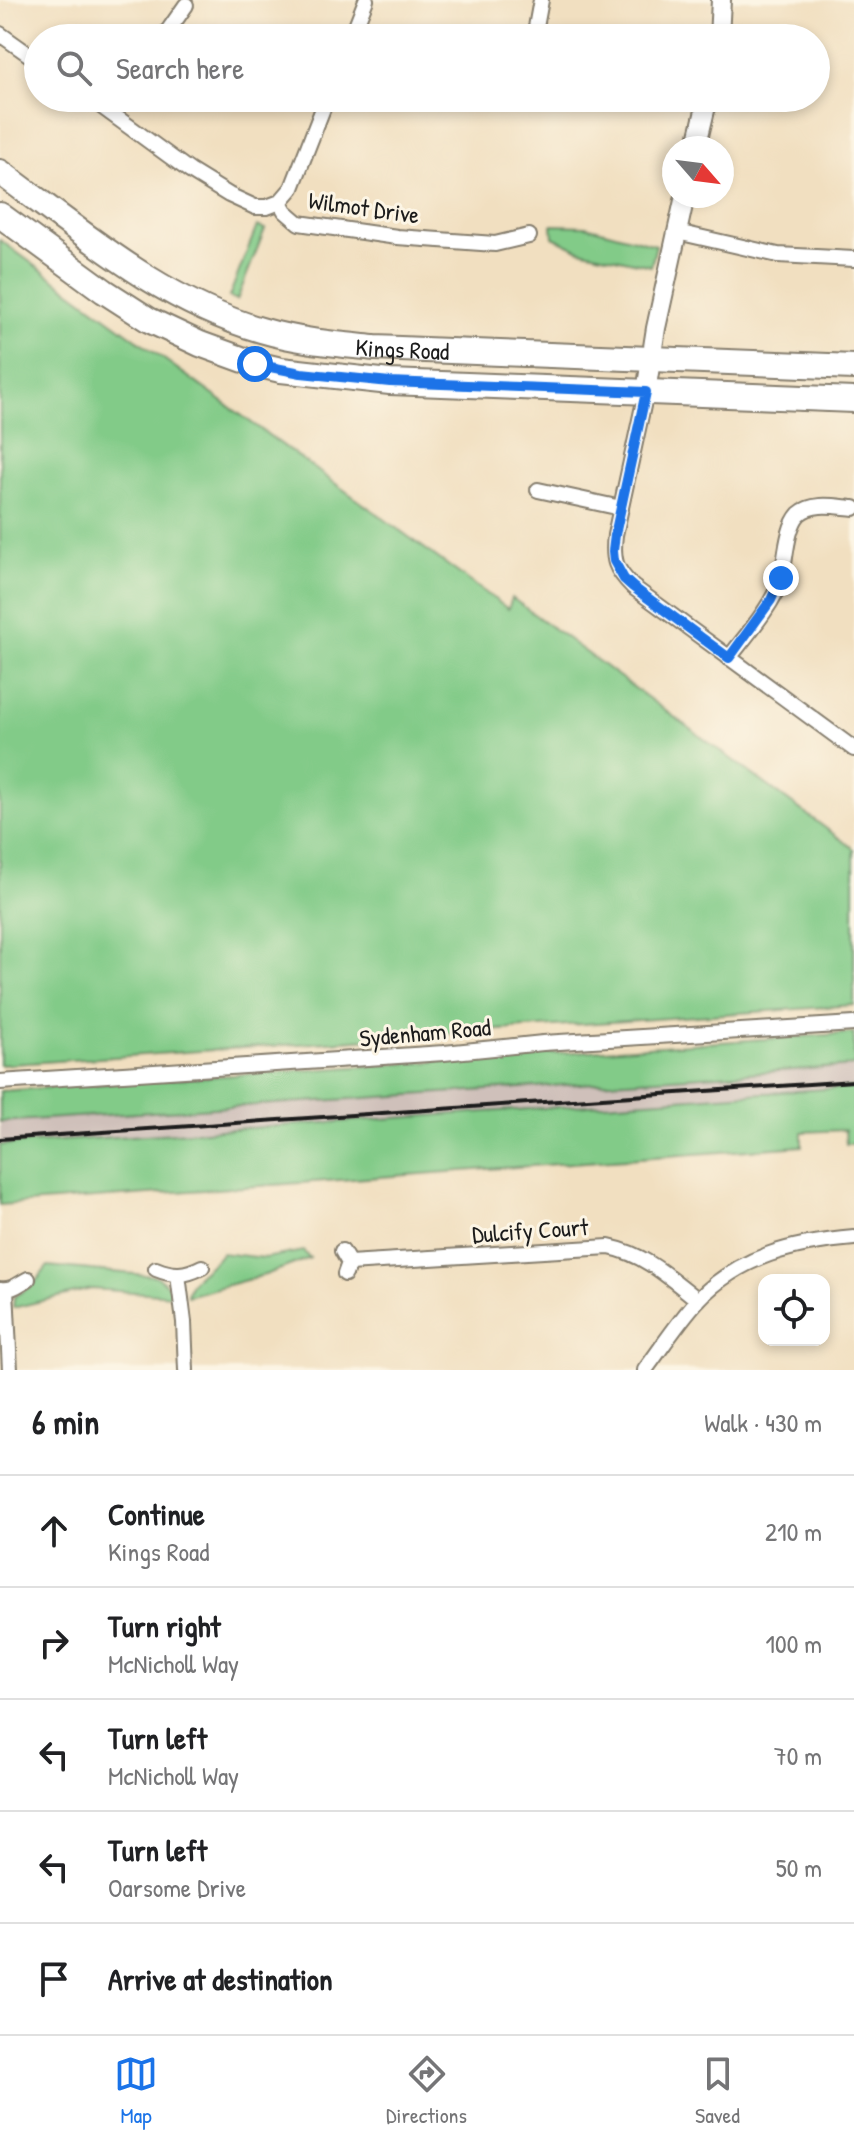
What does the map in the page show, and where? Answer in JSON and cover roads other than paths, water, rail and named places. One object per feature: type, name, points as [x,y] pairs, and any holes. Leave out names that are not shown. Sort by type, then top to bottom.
[{"type":"main road","name":"Kings Road","points":[[0,172],[157,285],[197,306],[262,330],[309,341],[375,348],[854,367]]},
{"type":"main road","name":"Kings Road","points":[[0,215],[149,320],[200,344],[255,364],[301,373],[390,382],[854,400]]},
{"type":"street","points":[[357,24],[366,0]]},
{"type":"street","points":[[537,24],[541,0]]},
{"type":"street","points":[[720,24],[721,0]]},
{"type":"street","points":[[173,24],[186,5]]},
{"type":"street","points":[[0,34],[24,51]]},
{"type":"street","points":[[280,202],[292,188],[322,112]]},
{"type":"street","points":[[699,136],[705,112]]},
{"type":"street","name":"Wilmot Drive","points":[[111,113],[190,171],[229,195],[255,207],[280,202],[299,223],[369,233],[495,244],[529,236]]},
{"type":"street","points":[[682,208],[613,551],[618,571],[633,587],[854,749]]},
{"type":"street","points":[[677,232],[778,255],[854,259]]},
{"type":"street","points":[[538,490],[621,508]]},
{"type":"street","points":[[729,658],[778,589],[790,531],[800,513],[812,507],[854,508]]},
{"type":"street","name":"Sydenham Road","points":[[0,1082],[854,1024]]},
{"type":"street","points":[[645,1370],[698,1300],[744,1265],[793,1246],[854,1238]]},
{"type":"street","name":"Dulcify Court","points":[[346,1263],[609,1247],[648,1261],[698,1300]]},
{"type":"street","points":[[156,1269],[178,1275],[202,1267]]},
{"type":"street","points":[[178,1275],[186,1370]]},
{"type":"street","points":[[10,1370],[3,1290],[28,1279]]},
{"type":"railway","points":[[0,1139],[854,1081]]}]
